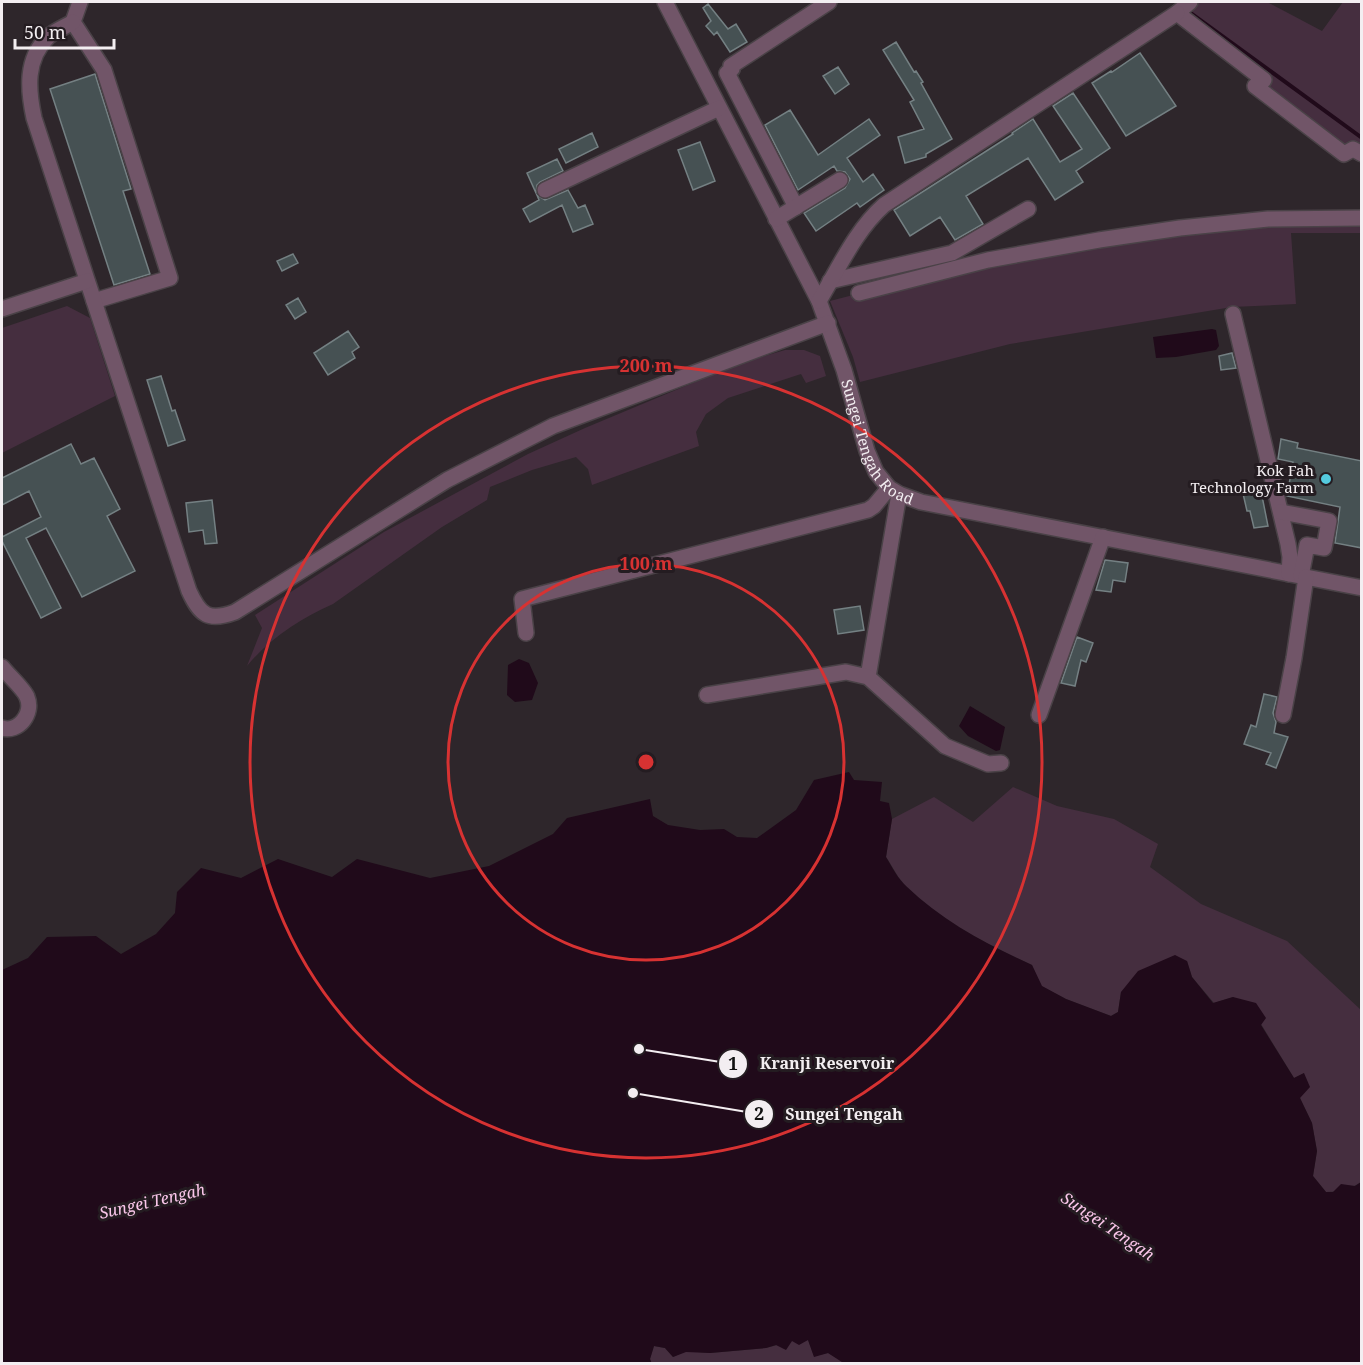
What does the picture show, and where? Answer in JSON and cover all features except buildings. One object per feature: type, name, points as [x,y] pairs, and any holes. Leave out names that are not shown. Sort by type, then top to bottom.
[{"type":"street","points":[[80,2],[73,22],[48,36],[37,51],[29,76],[28,93],[34,118],[189,591],[197,608],[206,615],[216,617],[235,612],[447,480],[553,426],[828,323]]},
{"type":"street","points":[[796,207],[727,73],[732,69],[731,66],[829,2]]},
{"type":"street","points":[[819,301],[865,226],[884,205],[1178,13],[1190,2]]},
{"type":"street","name":"Sungei Tengah Road","points":[[669,3],[719,108],[819,301],[828,323],[867,451],[876,472],[894,491],[921,502],[1362,588]]},
{"type":"street","points":[[1178,13],[1264,81],[1255,86],[1338,150],[1344,154],[1353,148],[1362,154]]},
{"type":"street","points":[[73,22],[104,70],[170,278],[94,301]]},
{"type":"street","points":[[545,190],[719,108]]},
{"type":"street","points":[[776,219],[840,180]]},
{"type":"street","points":[[830,282],[952,253],[1028,209]]},
{"type":"street","points":[[859,293],[988,260],[1099,240],[1180,228],[1268,219],[1362,218]]},
{"type":"street","points":[[2,309],[87,281]]},
{"type":"street","points":[[1233,314],[1290,557],[1298,576]]},
{"type":"street","points":[[526,633],[522,599],[868,510],[894,491]]},
{"type":"street","points":[[868,677],[894,491]]},
{"type":"street","points":[[1281,512],[1329,521],[1324,548],[1307,545],[1298,576],[1294,658],[1283,715]]},
{"type":"street","points":[[1039,715],[1103,537]]},
{"type":"street","points":[[2,667],[27,697],[28,711],[20,725],[8,730],[2,728]]},
{"type":"street","points":[[708,695],[829,673],[846,672],[868,677],[945,746],[988,764],[1001,763]]},
{"type":"shaded area","points":[[1190,2],[1267,2],[1322,31],[1343,2],[1361,2],[1361,154],[1344,154],[1255,86],[1264,81],[1177,13]]},
{"type":"shaded area","points":[[1361,218],[1361,233],[1291,233],[1296,304],[1232,307],[1010,344],[860,382],[853,357],[830,301],[988,260],[1099,240]]},
{"type":"shaded area","points":[[67,306],[90,318],[115,396],[2,453],[2,328]]},
{"type":"shaded area","points":[[785,350],[804,350],[820,356],[826,376],[806,383],[801,374],[728,398],[706,414],[696,432],[699,446],[592,485],[588,469],[576,457],[532,470],[490,487],[487,500],[442,527],[333,604],[286,630],[247,666],[262,628],[255,615],[384,532],[528,454],[585,428],[738,364]]},
{"type":"shaded area","points":[[1013,787],[1057,806],[1114,819],[1158,844],[1150,867],[1201,904],[1287,941],[1361,1010],[1361,1182],[1344,1190],[1326,1192],[1313,1176],[1317,1151],[1312,1123],[1300,1098],[1304,1073],[1294,1078],[1261,1024],[1233,997],[1214,1003],[1192,977],[1187,961],[1121,992],[1118,1012],[1111,1016],[1066,999],[1041,986],[1032,965],[950,921],[935,911],[898,877],[886,857],[892,819],[934,797],[973,822]]},
{"type":"shaded area","points":[[808,1340],[814,1356],[828,1353],[845,1363],[652,1364],[650,1359],[654,1346],[665,1348],[673,1357],[686,1351],[710,1353],[766,1348],[792,1341]]},
{"type":"water","points":[[1216,330],[1219,346],[1216,350],[1156,358],[1153,337]]},
{"type":"water","points":[[519,659],[529,663],[538,683],[532,700],[515,702],[507,695],[508,665]]},
{"type":"water","points":[[970,706],[1005,727],[1000,750],[996,751],[968,736],[959,726]]},
{"type":"water","points":[[849,772],[854,780],[882,782],[880,801],[889,803],[892,819],[886,857],[904,884],[950,921],[1032,965],[1042,986],[1066,999],[1111,1016],[1118,1012],[1121,992],[1138,971],[1175,955],[1187,961],[1192,977],[1213,1003],[1233,997],[1256,1003],[1266,1018],[1261,1025],[1294,1078],[1304,1073],[1310,1087],[1300,1098],[1312,1123],[1317,1151],[1313,1176],[1326,1192],[1333,1192],[1341,1184],[1355,1186],[1361,1182],[1361,1363],[845,1364],[828,1353],[814,1357],[808,1340],[799,1345],[792,1341],[786,1350],[776,1345],[710,1353],[686,1352],[673,1357],[665,1348],[654,1346],[650,1359],[652,1364],[2,1363],[2,970],[28,958],[47,937],[96,936],[121,954],[156,934],[175,913],[177,892],[201,868],[241,878],[278,859],[332,877],[357,859],[430,878],[489,866],[553,834],[567,818],[650,799],[653,816],[668,825],[700,830],[724,829],[737,837],[757,838],[796,810],[814,780]]},
{"type":"waterway","points":[[1188,11],[1362,138]]},
{"type":"place","name":"Kok Fah Technology Farm","points":[[1326,479]]},
{"type":"place","name":"Kranji Reservoir","points":[[639,1049]]},
{"type":"place","name":"Sungei Tengah","points":[[633,1093]]}]
